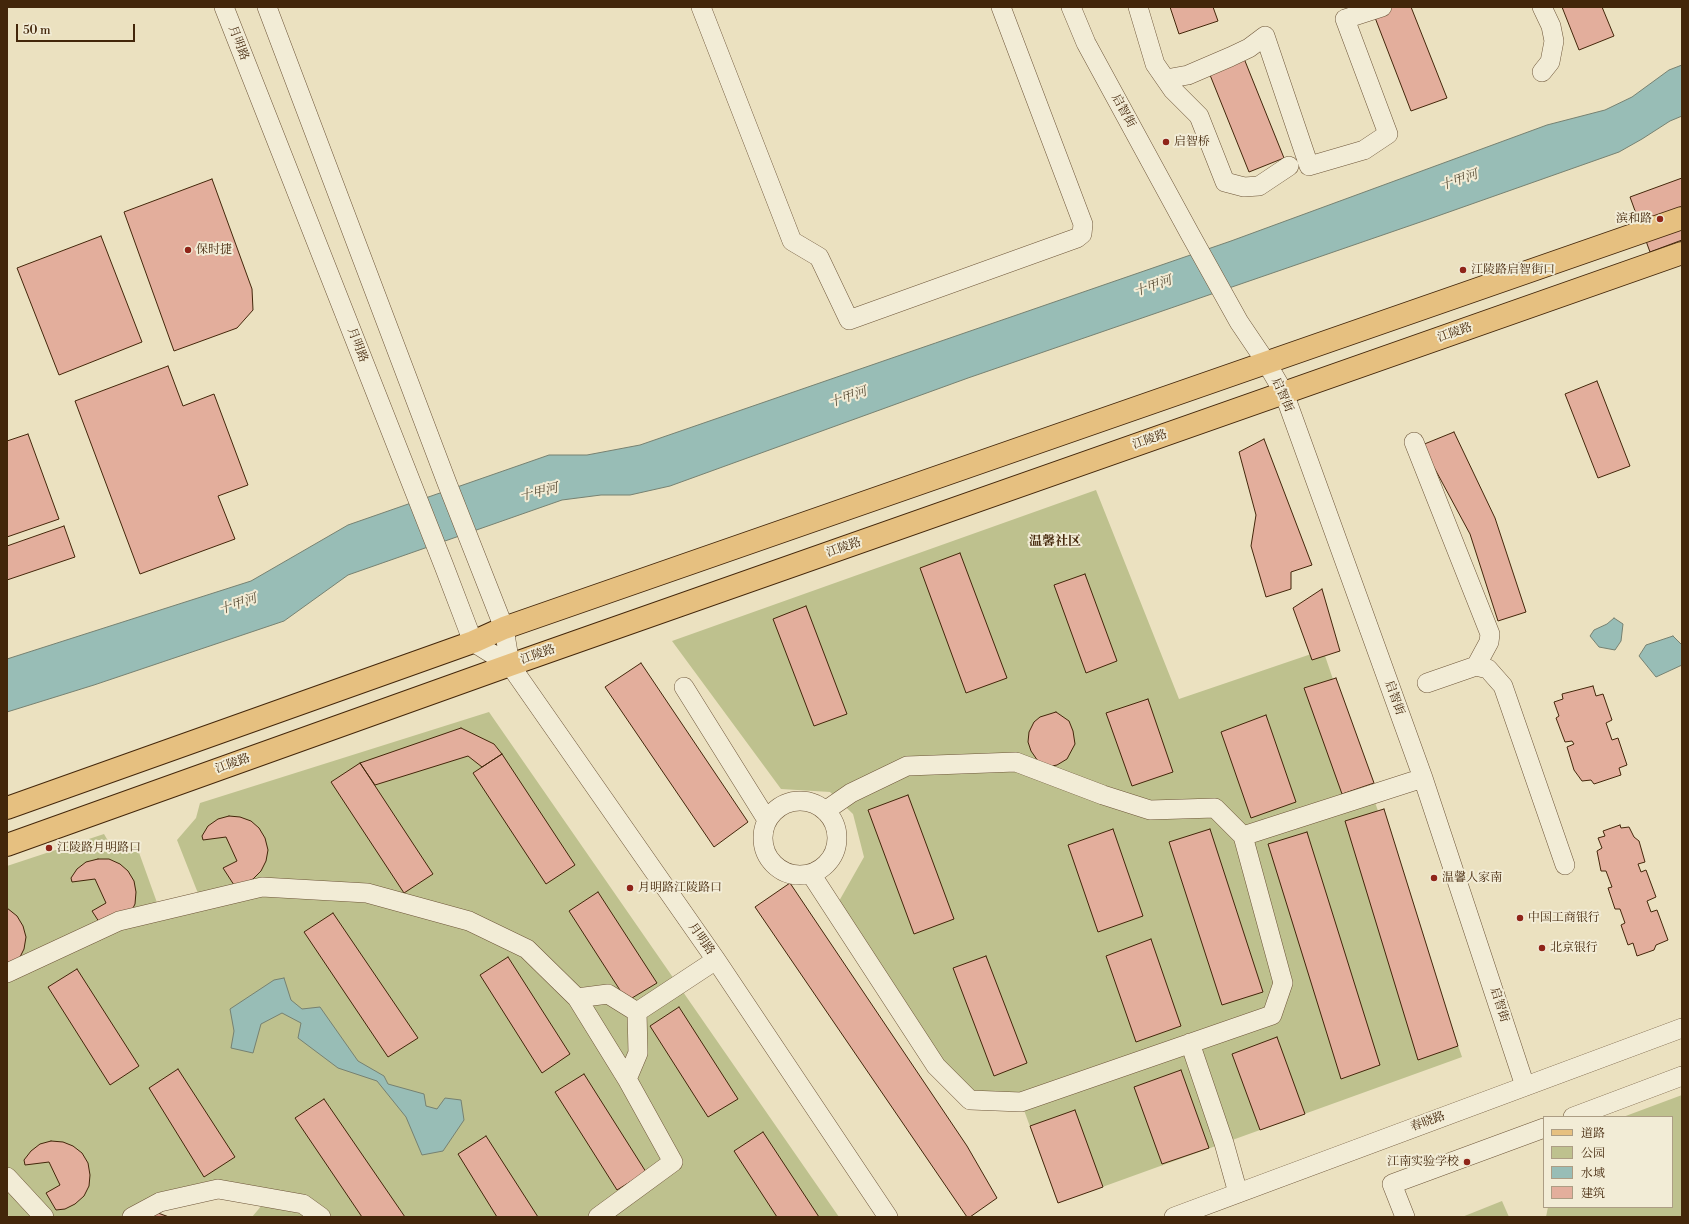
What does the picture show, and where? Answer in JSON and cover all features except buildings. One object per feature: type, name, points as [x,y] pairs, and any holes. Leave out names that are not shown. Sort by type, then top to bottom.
[{"type":"main road","points":[[7,808],[473,642],[504,628],[1682,218]]},
{"type":"main road","name":"江陵路","points":[[7,845],[510,665],[1682,253]]},
{"type":"street","name":"月明路","points":[[224,7],[473,642],[510,665],[716,960],[888,1217]]},
{"type":"street","name":"月明路","points":[[267,7],[447,483],[504,628],[510,665]]},
{"type":"street","points":[[701,7],[792,240],[819,257],[849,320],[1077,238],[1082,234],[1083,224],[1001,7]]},
{"type":"street","name":"启智街","points":[[1070,7],[1086,43],[1190,234],[1239,322],[1266,362],[1284,393],[1423,778],[1525,1086]]},
{"type":"street","points":[[1138,7],[1155,64],[1173,90],[1199,116],[1226,182],[1244,187],[1259,186],[1289,166]]},
{"type":"street","points":[[1166,80],[1188,75],[1230,58],[1250,48],[1265,36],[1309,166],[1364,150],[1388,134],[1345,13],[1382,7]]},
{"type":"street","points":[[1542,7],[1551,26],[1554,41],[1550,62],[1542,72]]},
{"type":"street","points":[[1414,442],[1490,634],[1489,642],[1476,666]]},
{"type":"street","points":[[1427,683],[1476,666],[1488,670],[1503,686],[1565,865]]},
{"type":"street","points":[[684,687],[767,820]]},
{"type":"street","points":[[811,874],[936,1066],[970,1100],[1021,1102],[1272,1015],[1283,983],[1243,836],[1215,808],[1150,810],[1103,795],[1016,762],[907,766],[851,793],[825,811]]},
{"type":"street","points":[[1243,836],[1423,778]]},
{"type":"street","points":[[794,801],[805,801],[816,804],[825,811],[832,819],[836,830],[837,841],[834,852],[829,861],[821,869],[811,874],[798,876],[786,873],[775,866],[767,856],[763,844],[763,832],[767,820],[778,808],[794,801]]},
{"type":"street","points":[[7,973],[120,921],[262,886],[367,893],[469,921],[527,950],[577,998],[627,1079],[673,1162],[598,1217]]},
{"type":"street","points":[[637,1012],[716,960]]},
{"type":"street","points":[[577,998],[608,994],[637,1012]]},
{"type":"street","points":[[627,1079],[638,1053],[637,1012]]},
{"type":"street","name":"春晓路","points":[[1174,1217],[1682,1028]]},
{"type":"street","points":[[1190,1043],[1224,1143],[1238,1193]]},
{"type":"street","points":[[1576,1116],[1682,1076]]},
{"type":"street","points":[[1404,1217],[1392,1184],[1543,1128]]},
{"type":"street","points":[[7,1177],[44,1217]]},
{"type":"street","points":[[132,1217],[160,1202],[218,1188],[303,1204],[321,1217]]},
{"type":"green space","points":[[1096,490],[1179,699],[1323,650],[1462,1057],[1058,1203],[1021,1102],[970,1100],[834,910],[864,857],[853,814],[830,792],[781,789],[672,641]]},
{"type":"green space","points":[[489,712],[839,1217],[252,1217],[268,1198],[218,1189],[132,1217],[10,1217],[7,1214],[7,866],[104,834],[111,846],[137,847],[160,911],[201,901],[177,840],[196,818],[200,803]]},
{"type":"green space","points":[[1682,1095],[1682,1217],[1546,1217],[1548,1208],[1673,1208],[1673,1116],[1626,1116]]},
{"type":"green space","points":[[1502,1201],[1509,1217],[1462,1217]]},
{"type":"water","name":"十甲河","points":[[1682,65],[1682,116],[1670,121],[1619,152],[968,378],[670,486],[630,495],[601,495],[562,500],[348,575],[284,621],[94,685],[7,712],[7,659],[251,581],[348,525],[549,455],[587,455],[640,445],[1231,241],[1547,125],[1605,110],[1632,97],[1669,70]]},
{"type":"water","points":[[1614,618],[1623,624],[1621,641],[1615,650],[1599,647],[1590,636],[1594,630],[1607,624]]},
{"type":"water","points":[[1673,636],[1682,645],[1682,665],[1656,677],[1639,656],[1646,645]]},
{"type":"water","points":[[284,978],[291,1000],[302,1009],[320,1007],[358,1061],[384,1076],[388,1084],[424,1094],[426,1106],[437,1109],[445,1098],[461,1100],[464,1120],[443,1151],[422,1155],[406,1117],[377,1081],[338,1068],[298,1038],[301,1023],[282,1013],[261,1024],[253,1053],[231,1048],[234,1031],[230,1009],[274,980]]},
{"type":"place","name":"启智桥","points":[[1166,142]]},
{"type":"place","name":"滨和路","points":[[1660,219]]},
{"type":"place","name":"保时捷","points":[[188,250]]},
{"type":"place","name":"江陵路启智街口","points":[[1463,270]]},
{"type":"place","name":"江陵路月明路口","points":[[49,848]]},
{"type":"place","name":"温馨人家南","points":[[1434,878]]},
{"type":"place","name":"月明路江陵路口","points":[[630,888]]},
{"type":"place","name":"中国工商银行","points":[[1520,918]]},
{"type":"place","name":"北京银行","points":[[1542,948]]},
{"type":"place","name":"江南实验学校","points":[[1467,1162]]},
{"type":"district","name":"温馨社区","points":[[1055,542]]}]
